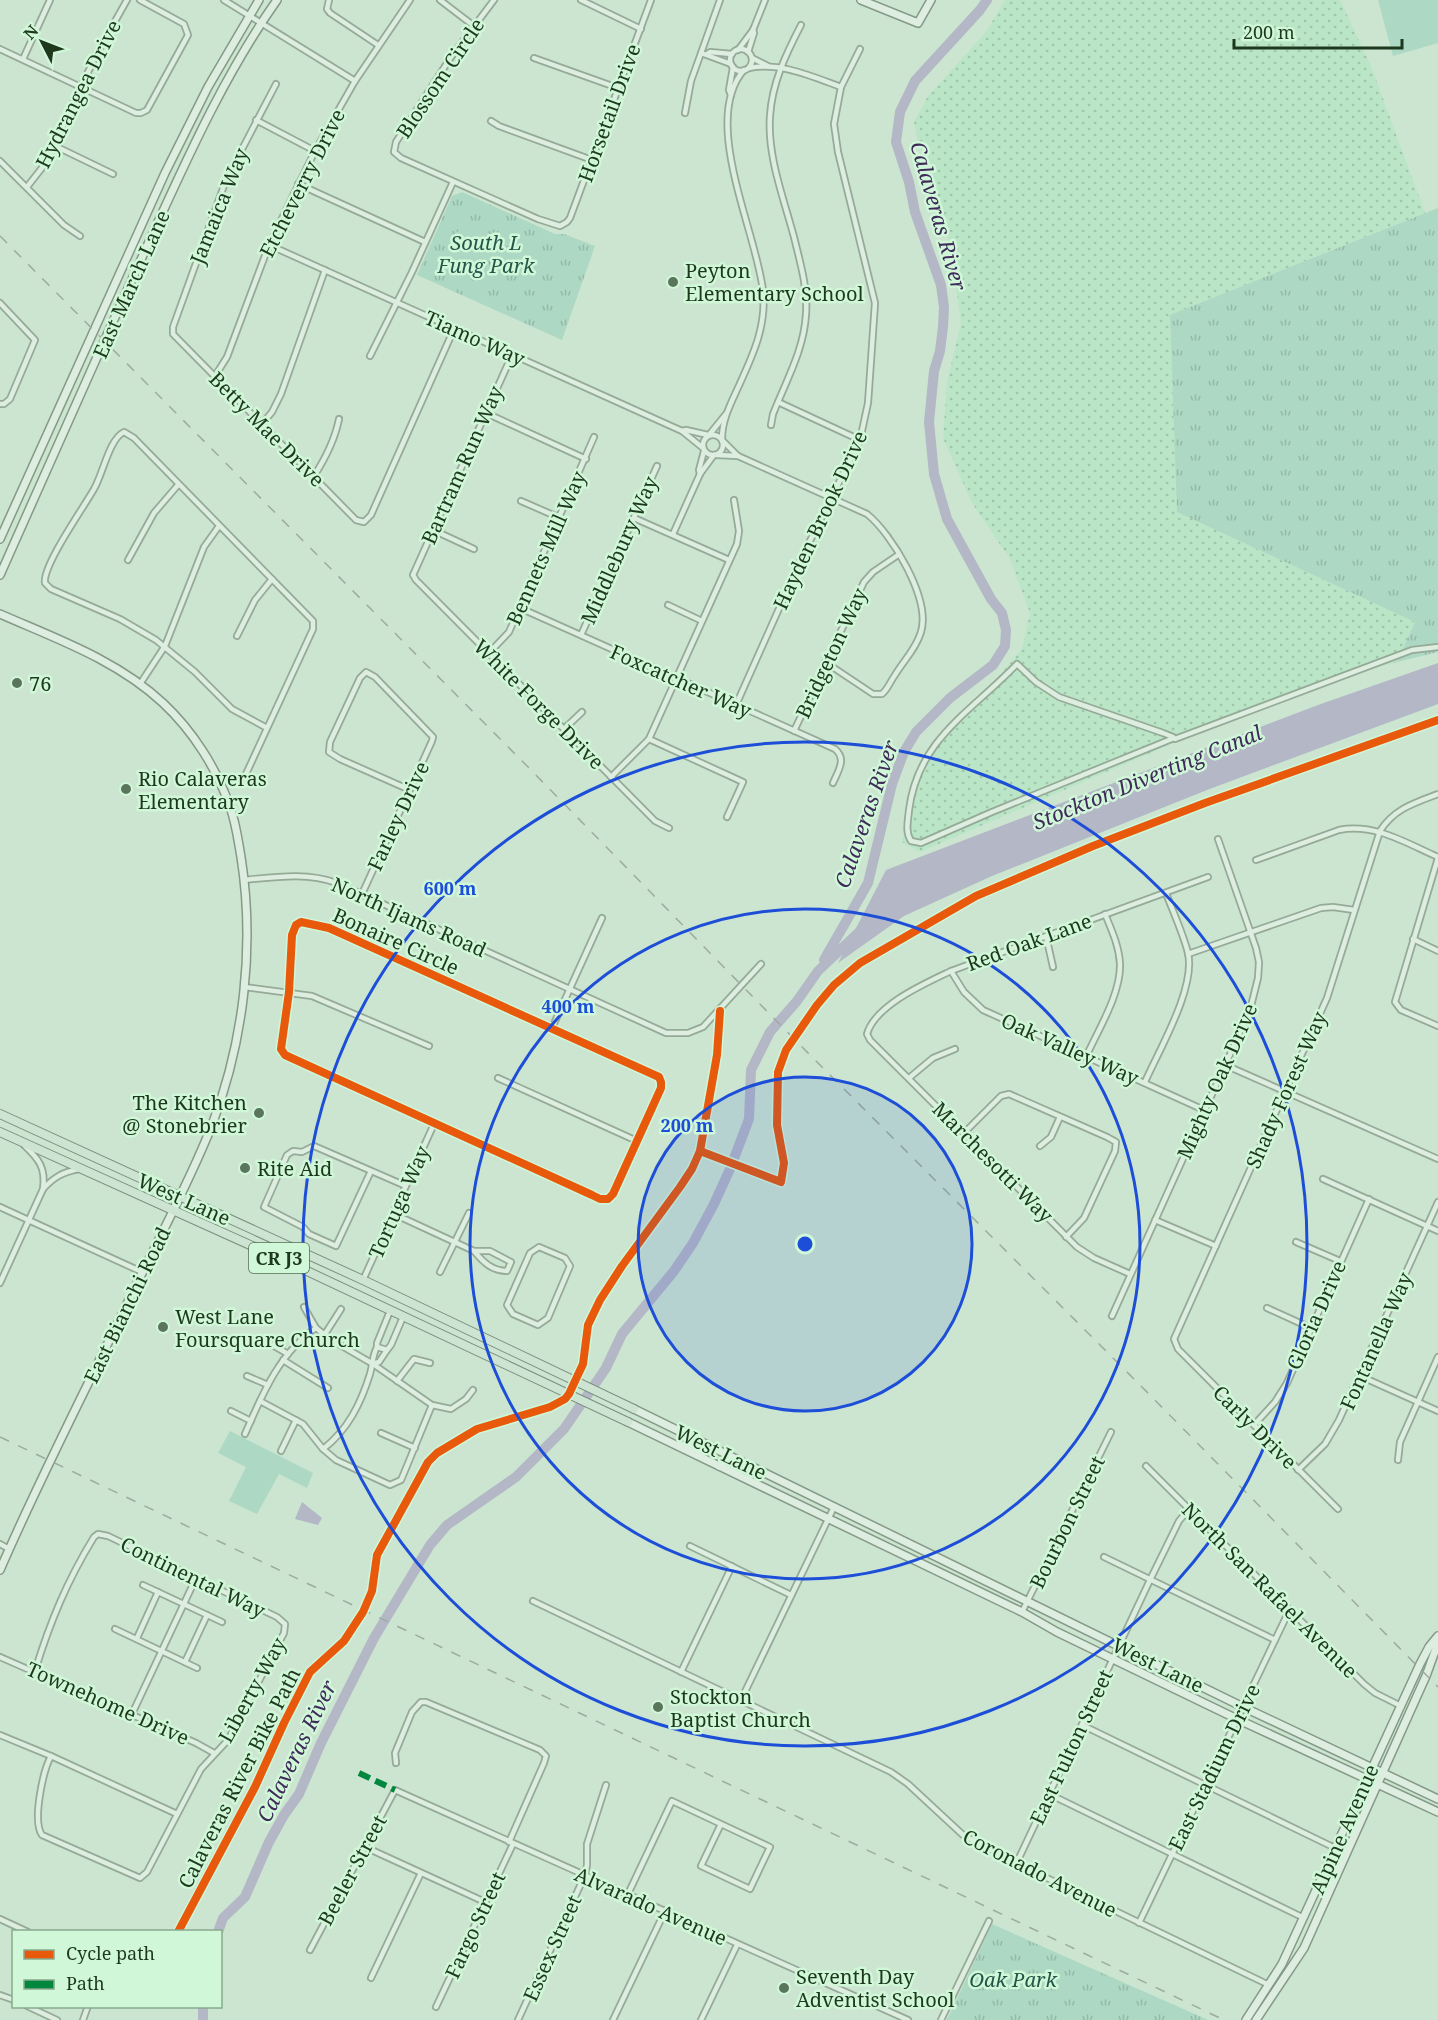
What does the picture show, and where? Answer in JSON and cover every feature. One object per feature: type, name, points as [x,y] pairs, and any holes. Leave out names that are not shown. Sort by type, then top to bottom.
[{"type":"main road","name":"East March Lane","points":[[0,539],[165,173],[208,87],[260,0]]},
{"type":"main road","name":"East March Lane","points":[[0,575],[178,180],[219,95],[277,0]]},
{"type":"main road","points":[[861,0],[918,23],[931,0]]},
{"type":"main road","name":"East Bianchi Road","points":[[0,614],[94,656],[140,684],[175,716],[202,750],[224,792],[235,825],[244,880],[247,944],[244,987],[234,1045],[212,1125],[0,1570]]},
{"type":"main road","name":"West Lane","points":[[0,1114],[563,1374],[1243,1707],[1438,1799]]},
{"type":"main road","name":"West Lane","points":[[0,1132],[290,1263],[555,1387],[1022,1612],[1057,1632],[1237,1719],[1438,1812]]},
{"type":"main road","points":[[674,1444],[688,1446],[699,1452],[708,1446]]},
{"type":"main road","points":[[719,1466],[724,1461],[762,1473]]},
{"type":"main road","name":"Alpine Avenue","points":[[1246,2020],[1282,1964],[1429,1647],[1438,1636]]},
{"type":"main road","name":"Alpine Avenue","points":[[1256,2020],[1304,1948],[1426,1676],[1438,1643]]},
{"type":"street","points":[[23,59],[50,0]]},
{"type":"street","name":"Hydrangea Drive","points":[[27,187],[42,169],[81,87],[127,0]]},
{"type":"street","points":[[0,49],[136,113],[141,113],[147,110],[188,35],[187,29],[180,22],[140,0]]},
{"type":"street","points":[[224,0],[355,81]]},
{"type":"street","points":[[329,0],[327,9],[330,14],[378,45]]},
{"type":"street","name":"Etcheverry Drive","points":[[215,376],[227,357],[269,245],[315,151],[355,81],[410,0]]},
{"type":"street","points":[[440,0],[474,26]]},
{"type":"street","name":"Blossom Circle","points":[[494,0],[429,88],[394,146],[394,152],[400,158],[453,182],[556,226],[564,225]]},
{"type":"street","points":[[581,0],[641,29]]},
{"type":"street","name":"Horsetail Drive","points":[[564,225],[570,218],[651,0]]},
{"type":"street","points":[[685,113],[686,100],[704,54],[720,0]]},
{"type":"street","points":[[704,54],[710,52],[732,54],[738,50],[753,30],[765,0]]},
{"type":"street","points":[[771,425],[802,342],[806,314],[806,290],[775,164],[770,117],[780,68],[801,25]]},
{"type":"street","points":[[748,52],[753,30]]},
{"type":"street","name":"Hayden Brook Drive","points":[[736,705],[802,557],[860,440],[868,403],[875,303],[835,138],[836,104],[841,87],[860,49]]},
{"type":"street","points":[[738,50],[748,52],[752,58],[768,66],[805,74],[841,87]]},
{"type":"street","points":[[704,54],[739,71],[768,66]]},
{"type":"street","points":[[731,95],[729,90],[732,54]]},
{"type":"street","points":[[534,58],[618,88]]},
{"type":"street","points":[[699,474],[723,448],[726,414],[761,330],[762,281],[733,169],[728,128],[731,95],[736,81],[747,69],[752,58]]},
{"type":"street","name":"Jamaica Way","points":[[172,332],[226,180],[276,84]]},
{"type":"street","points":[[256,120],[315,151]]},
{"type":"street","points":[[491,121],[592,160]]},
{"type":"street","points":[[53,146],[113,174]]},
{"type":"street","points":[[0,160],[64,225],[80,236]]},
{"type":"street","points":[[370,356],[453,182]]},
{"type":"street","points":[[298,184],[425,242]]},
{"type":"street","name":"Tiamo Way","points":[[269,245],[682,431],[703,450]]},
{"type":"street","points":[[262,424],[277,404],[325,270]]},
{"type":"street","points":[[0,303],[35,340],[10,399],[2,404]]},
{"type":"street","name":"Betty Mae Drive","points":[[172,332],[356,520],[364,522],[371,515],[454,329]]},
{"type":"street","name":"Bartram Run Way","points":[[413,575],[512,355]]},
{"type":"street","points":[[778,402],[860,440]]},
{"type":"street","points":[[486,413],[586,459]]},
{"type":"street","points":[[673,534],[699,474],[704,440],[726,414]]},
{"type":"street","points":[[314,476],[337,429],[339,419]]},
{"type":"street","name":"Tiamo Way","points":[[682,431],[708,435]]},
{"type":"street","points":[[246,774],[267,728],[314,625],[311,618],[129,434],[124,432],[119,434],[96,486],[67,532],[44,579],[47,587],[120,619],[165,646],[232,709],[267,728]]},
{"type":"street","points":[[708,435],[717,435],[738,456],[867,514],[887,536],[919,593],[923,607],[923,623],[916,646],[882,694],[873,694],[825,662]]},
{"type":"street","name":"Bennets Mill Way","points":[[489,653],[509,632],[586,459],[594,436]]},
{"type":"street","points":[[703,450],[710,455],[738,456]]},
{"type":"street","name":"Middlebury Way","points":[[581,635],[657,466]]},
{"type":"street","points":[[128,560],[154,513],[178,484]]},
{"type":"street","points":[[612,777],[649,739],[737,544],[739,531],[734,500]]},
{"type":"street","points":[[521,501],[560,518]]},
{"type":"street","points":[[634,518],[729,560]]},
{"type":"street","points":[[140,684],[165,646],[204,547],[219,525]]},
{"type":"street","points":[[433,530],[474,549]]},
{"type":"street","name":"Bridgeton Way","points":[[794,731],[864,582],[873,572],[898,555]]},
{"type":"street","name":"White Forge Drive","points":[[413,575],[655,821],[669,828]]},
{"type":"street","points":[[237,636],[255,600],[272,579]]},
{"type":"street","points":[[668,605],[702,621]]},
{"type":"street","name":"Foxcatcher Way","points":[[520,608],[835,749],[841,754],[842,761],[832,783]]},
{"type":"street","points":[[1175,739],[1059,697],[1017,664],[944,734],[922,763],[911,793],[908,832],[912,841],[921,843],[1175,739],[1412,650],[1438,647]]},
{"type":"street","name":"Farley Drive","points":[[362,894],[410,790],[433,737],[375,677],[366,672],[360,678],[330,742],[329,752],[410,790]]},
{"type":"street","points":[[564,729],[582,712]]},
{"type":"street","points":[[649,739],[743,782],[727,817]]},
{"type":"street","points":[[1380,831],[1386,821],[1401,809],[1438,794]]},
{"type":"street","points":[[1256,860],[1351,827],[1380,831],[1438,857],[1395,1005],[1401,1010],[1438,1026]]},
{"type":"street","name":"Shady Forest Way","points":[[1174,1342],[1327,998],[1380,831]]},
{"type":"street","name":"Mighty Oak Drive","points":[[1112,1316],[1226,1065],[1250,1010],[1256,987],[1259,962],[1252,932],[1218,839]]},
{"type":"street","name":"North Ijams Road","points":[[244,880],[308,876],[328,880],[666,1033],[682,1034],[700,1029],[710,1022],[761,964]]},
{"type":"street","name":"Red Oak Lane","points":[[867,1034],[876,1018],[891,1005],[918,987],[951,970],[1208,877]]},
{"type":"street","points":[[1145,1082],[1185,990],[1189,970],[1188,954],[1166,893]]},
{"type":"street","points":[[1188,954],[1321,909],[1333,907],[1354,910]]},
{"type":"street","points":[[1086,1057],[1118,983],[1120,965],[1116,943],[1105,914]]},
{"type":"street","points":[[552,1029],[602,918]]},
{"type":"street","name":"Bonaire Circle","points":[[301,922],[308,922],[329,928],[659,1077],[662,1082],[661,1088],[613,1194],[608,1199],[600,1199],[285,1055],[281,1048],[289,992],[293,930],[301,922]]},
{"type":"street","points":[[1046,936],[1053,967]]},
{"type":"street","points":[[1413,939],[1438,951]]},
{"type":"street","name":"Oak Valley Way","points":[[951,970],[964,992],[983,1010],[1204,1110]]},
{"type":"street","points":[[244,987],[312,996],[429,1046]]},
{"type":"street","name":"Marchesotti Way","points":[[867,1034],[870,1040],[1066,1237],[1094,1258],[1130,1274]]},
{"type":"street","points":[[909,1078],[933,1058],[955,1049]]},
{"type":"street","points":[[1226,1065],[1438,1159]]},
{"type":"street","points":[[498,1078],[637,1141]]},
{"type":"street","points":[[964,1133],[1005,1094],[1013,1095],[1112,1139],[1116,1147],[1084,1218],[1066,1237]]},
{"type":"street","points":[[1040,1146],[1050,1137],[1060,1117]]},
{"type":"street","name":"Tortuga Way","points":[[363,1280],[434,1124]]},
{"type":"street","points":[[17,1140],[38,1158],[43,1168],[43,1189]]},
{"type":"street","points":[[371,1171],[336,1246],[309,1234],[303,1227],[264,1208],[289,1152],[302,1152],[314,1146],[406,1186]]},
{"type":"street","points":[[0,1282],[43,1189],[53,1178],[62,1173],[81,1168]]},
{"type":"street","points":[[1323,1179],[1438,1231]]},
{"type":"street","name":"Gloria Drive","points":[[1254,1425],[1281,1393],[1369,1199]]},
{"type":"street","name":"Fontanella Way","points":[[1298,1470],[1319,1450],[1333,1431],[1438,1202]]},
{"type":"street","points":[[0,1207],[142,1272]]},
{"type":"street","points":[[441,1272],[468,1213]]},
{"type":"street","points":[[394,1214],[474,1251],[486,1264],[507,1271],[518,1279]]},
{"type":"street","points":[[1155,1220],[1216,1246]]},
{"type":"street","points":[[1296,1242],[1340,1261]]},
{"type":"street","points":[[539,1247],[569,1262],[570,1270],[548,1318],[542,1324],[535,1324],[513,1314],[508,1308],[508,1301],[518,1279],[532,1251],[539,1247]]},
{"type":"street","points":[[474,1251],[490,1251],[511,1262],[525,1265]]},
{"type":"street","points":[[507,1271],[511,1262]]},
{"type":"street","points":[[303,1307],[316,1328],[432,1405],[452,1409],[466,1399],[473,1390]]},
{"type":"street","points":[[1267,1308],[1311,1328]]},
{"type":"street","points":[[325,1334],[341,1309]]},
{"type":"street","points":[[323,1449],[352,1418],[390,1311]]},
{"type":"street","points":[[373,1364],[379,1362],[391,1345],[403,1317]]},
{"type":"street","points":[[245,1434],[268,1385],[283,1360],[316,1328]]},
{"type":"street","points":[[264,1340],[288,1354]]},
{"type":"street","name":"Carly Drive","points":[[1174,1342],[1178,1349],[1338,1509]]},
{"type":"street","points":[[377,1347],[387,1350]]},
{"type":"street","points":[[1398,1460],[1400,1442],[1438,1357]]},
{"type":"street","points":[[397,1381],[414,1359],[430,1363]]},
{"type":"street","points":[[283,1360],[328,1388]]},
{"type":"street","points":[[247,1376],[268,1385]]},
{"type":"street","points":[[1360,1376],[1438,1411]]},
{"type":"street","points":[[260,1401],[296,1420],[336,1460],[390,1485],[395,1484],[404,1473],[432,1405]]},
{"type":"street","points":[[231,1411],[251,1420]]},
{"type":"street","points":[[281,1451],[296,1420]]},
{"type":"street","name":"Bourbon Street","points":[[1022,1612],[1111,1432]]},
{"type":"street","points":[[381,1433],[414,1448]]},
{"type":"street","name":"North San Rafael Avenue","points":[[1146,1466],[1364,1684],[1375,1693],[1401,1706]]},
{"type":"street","points":[[741,1700],[834,1507]]},
{"type":"street","name":"East Fulton Street","points":[[1019,1858],[1150,1580],[1179,1521],[1189,1509]]},
{"type":"street","name":"Continental Way","points":[[35,1671],[66,1586],[94,1537],[98,1534],[108,1536],[196,1578],[277,1617],[285,1624]]},
{"type":"street","points":[[0,1544],[9,1549]]},
{"type":"street","points":[[690,1546],[791,1595]]},
{"type":"street","points":[[1104,1557],[1275,1640]]},
{"type":"street","points":[[681,1672],[732,1566]]},
{"type":"street","points":[[132,1714],[196,1578]]},
{"type":"street","points":[[143,1585],[222,1622]]},
{"type":"street","points":[[137,1638],[158,1592]]},
{"type":"street","name":"Coronado Avenue","points":[[533,1601],[891,1772],[916,1791],[963,1835],[1012,1861],[1019,1858],[1023,1866],[1269,1985]]},
{"type":"street","name":"East Stadium Drive","points":[[1139,1923],[1289,1611]]},
{"type":"street","points":[[185,1662],[207,1615]]},
{"type":"street","name":"Liberty Way","points":[[51,1756],[41,1783],[38,1827],[42,1835],[140,1878],[147,1872],[201,1768],[214,1753],[222,1749],[228,1740],[284,1633],[285,1624]]},
{"type":"street","points":[[116,1629],[197,1668]]},
{"type":"street","name":"Townehome Drive","points":[[0,1657],[132,1714],[214,1753]]},
{"type":"street","name":"Fargo Street","points":[[396,1763],[395,1753],[412,1712],[421,1702],[484,1725],[540,1750],[546,1756],[511,1843],[436,2007]]},
{"type":"street","points":[[1082,1725],[1335,1848]]},
{"type":"street","points":[[0,1736],[51,1756],[177,1814]]},
{"type":"street","points":[[585,1875],[587,1844],[606,1785]]},
{"type":"street","name":"Alvarado Avenue","points":[[394,1790],[908,2020]]},
{"type":"street","name":"Beeler Street","points":[[310,1950],[394,1790]]},
{"type":"street","points":[[1049,1794],[1304,1917]]},
{"type":"street","points":[[628,1894],[672,1801],[721,1824],[770,1847],[750,1889],[701,1866],[721,1824]]},
{"type":"street","points":[[365,1847],[485,1902]]},
{"type":"street","points":[[371,1978],[421,1873]]},
{"type":"street","name":"Essex Street","points":[[518,2020],[585,1875]]},
{"type":"street","points":[[613,2020],[665,1911]]},
{"type":"street","points":[[0,1919],[24,1930]]},
{"type":"street","points":[[941,2020],[989,1922]]},
{"type":"street","points":[[701,2020],[737,1945]]},
{"type":"street","points":[[29,2008],[57,2020]]},
{"type":"green space","points":[[1005,0],[1340,0],[1371,66],[1425,213],[1170,315],[1177,512],[1415,622],[1397,662],[1304,687],[920,852],[902,842],[913,776],[934,740],[999,676],[1022,649],[1030,613],[1010,559],[972,503],[943,438],[947,382],[961,323],[951,249],[914,122],[928,96],[986,32]]},
{"type":"green space","points":[[1378,0],[1438,0],[1438,43],[1393,56]]},
{"type":"green space","name":"South L Fung Park","points":[[462,192],[555,234],[564,234],[595,246],[562,340],[417,275],[452,196]]},
{"type":"green space","points":[[1438,208],[1438,652],[1397,662],[1415,622],[1177,512],[1170,315]]},
{"type":"green space","points":[[487,219],[493,228],[482,236],[475,227]]},
{"type":"green space","points":[[467,225],[474,235],[463,243],[456,233]]},
{"type":"green space","points":[[230,1431],[313,1473],[307,1488],[279,1474],[257,1514],[229,1501],[246,1467],[218,1453]]},
{"type":"green space","name":"Oak Park","points":[[992,1924],[1208,2020],[947,2020]]},
{"type":"water","name":"Stockton Diverting Canal","points":[[1438,663],[1438,704],[1207,790],[992,876],[904,916],[838,963],[886,870],[1318,705]]},
{"type":"water","points":[[302,1502],[322,1518],[318,1525],[295,1519]]},
{"type":"waterway","name":"Calaveras River","points":[[824,960],[868,883],[892,784],[904,752],[916,732],[950,698],[993,665],[1005,646],[1006,630],[1002,613],[991,599],[947,519],[934,474],[929,422],[944,307],[941,285],[915,212],[909,182],[896,142],[900,112],[915,81],[987,0]]},
{"type":"waterway","name":"Calaveras River","points":[[219,1930],[223,1918],[245,1897],[269,1842],[299,1794],[321,1743],[374,1638],[430,1545],[447,1525],[516,1477],[564,1429],[606,1368],[622,1334],[674,1271],[693,1243],[714,1204],[749,1119],[751,1070],[770,1032],[797,1001],[818,971],[859,932]]},
{"type":"waterway","name":"Calaveras River","points":[[203,2008],[203,2020]]},
{"type":"railway","points":[[0,236],[1438,1687]]},
{"type":"railway","points":[[0,1437],[1224,2020]]},
{"type":"marked path","points":[[359,1773],[395,1790]]},
{"type":"cycle path","points":[[700,1151],[781,1182],[784,1163],[777,1125],[778,1072],[786,1050],[817,1005],[834,985],[860,963],[976,896],[1093,846],[1205,803],[1438,720]]},
{"type":"cycle path","points":[[301,922],[329,928],[659,1077],[661,1088],[613,1194],[608,1199],[600,1199],[285,1055],[281,1049],[289,992],[292,935],[296,925],[301,922]]},
{"type":"cycle path","name":"Calaveras River Bike Path","points":[[179,1930],[255,1787],[310,1672],[344,1641],[363,1612],[372,1591],[377,1555],[428,1462],[437,1453],[477,1429],[550,1407],[565,1399],[569,1394],[583,1364],[588,1325],[600,1300],[680,1187],[700,1151],[717,1055],[720,1011]]},
{"type":"place","name":"Peyton Elementary School","points":[[673,282]]},
{"type":"place","name":"76","points":[[17,683]]},
{"type":"place","name":"Rio Calaveras Elementary","points":[[126,789]]},
{"type":"place","name":"The Kitchen @ Stonebrier","points":[[259,1113]]},
{"type":"place","name":"Rite Aid","points":[[245,1168]]},
{"type":"place","name":"West Lane Foursquare Church","points":[[163,1327]]},
{"type":"place","name":"Stockton Baptist Church","points":[[658,1707]]},
{"type":"place","name":"Seventh Day Adventist School","points":[[784,1988]]}]
